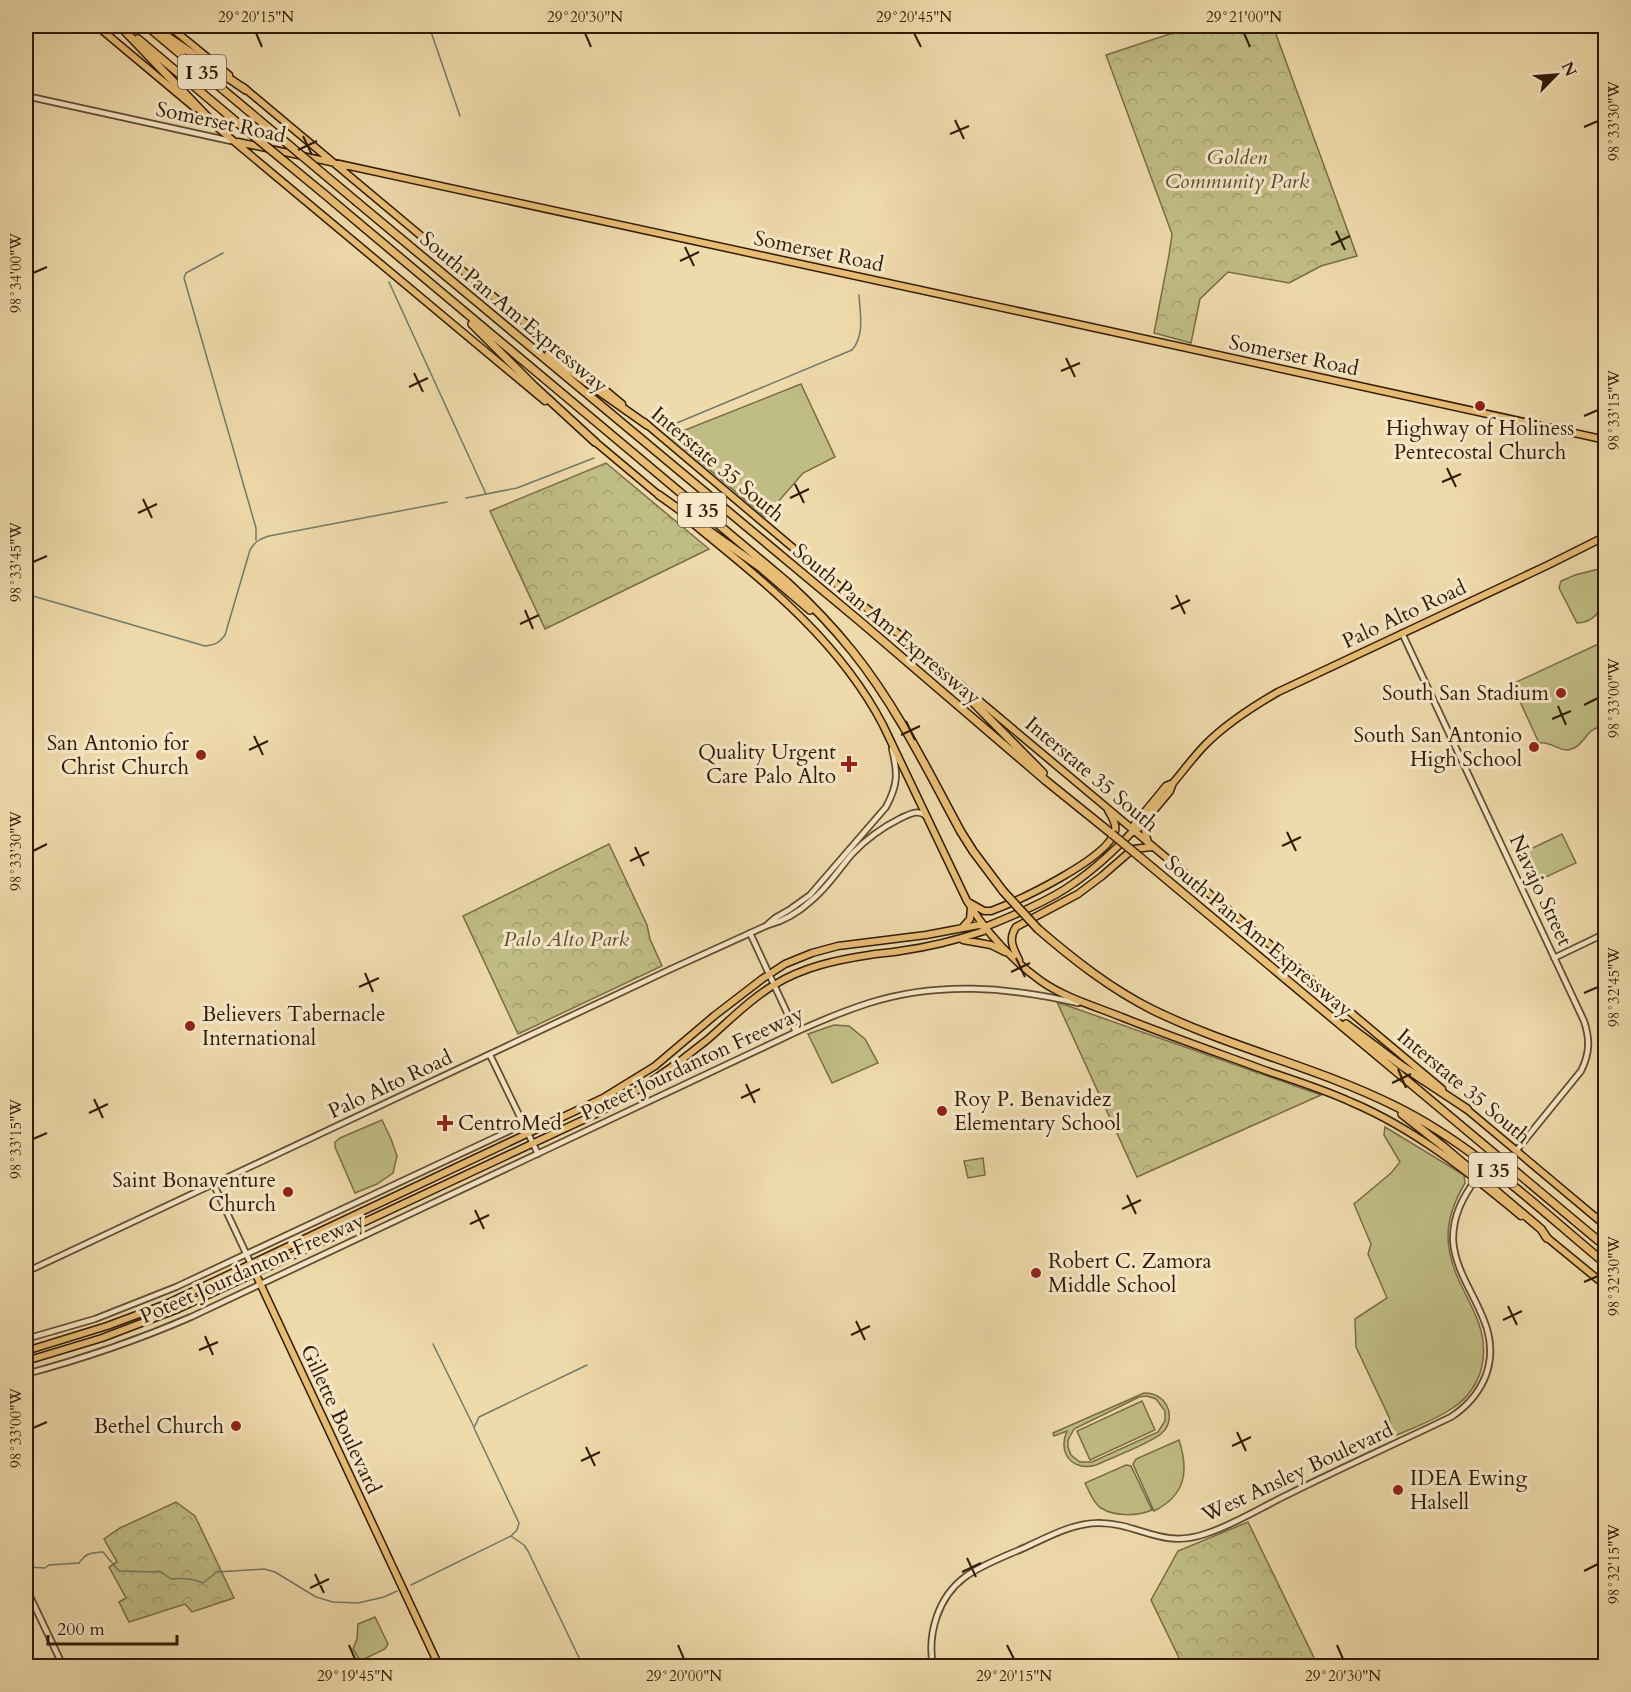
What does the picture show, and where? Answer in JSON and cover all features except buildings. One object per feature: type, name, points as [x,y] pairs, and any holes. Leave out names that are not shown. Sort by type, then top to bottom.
[{"type":"highway","points":[[121,26],[216,126]]},
{"type":"highway","name":"South Pan Am Expressway","points":[[121,26],[787,582],[819,613],[853,651],[888,701],[973,851],[1038,929],[1100,979],[1154,1010],[1369,1094]]},
{"type":"highway","name":"South Pan Am Expressway","points":[[147,26],[1605,1247]]},
{"type":"highway","points":[[152,26],[246,90]]},
{"type":"highway","points":[[448,298],[534,386],[595,442]]},
{"type":"highway","points":[[499,319],[647,425]]},
{"type":"highway","points":[[659,495],[761,568],[853,651]]},
{"type":"highway","points":[[908,641],[958,687],[1039,770],[1098,819],[1112,834]]},
{"type":"highway","points":[[1320,1008],[1467,1109]]},
{"type":"highway","points":[[1369,1094],[1408,1118],[1444,1147],[1541,1229],[1547,1238]]},
{"type":"highway","name":"I 35","points":[[1369,1094],[1425,1122],[1464,1147],[1605,1264]]},
{"type":"main road","points":[[97,26],[762,581],[805,621],[833,651],[874,708],[969,904],[985,927],[1021,964],[1043,982],[1094,1006],[1172,1037],[1351,1101],[1380,1115],[1419,1138],[1476,1179],[1605,1286]]},
{"type":"main road","name":"Interstate 35 South","points":[[169,26],[824,574],[1120,818],[1605,1226]]},
{"type":"main road","name":"Somerset Road","points":[[235,141],[1605,440]]},
{"type":"main road","name":"Palo Alto Road","points":[[1222,730],[1249,709],[1278,692],[1605,536]]},
{"type":"main road","name":"Poteet Jourdanton Freeway","points":[[26,1361],[73,1348],[142,1324],[255,1274],[598,1113],[645,1087],[672,1068],[774,984],[813,967],[838,960],[898,952],[960,939],[984,931],[985,927],[1038,903],[1072,885],[1106,859],[1138,828],[1143,819],[1170,791],[1173,783],[1222,730]]},
{"type":"main road","points":[[969,904],[984,911],[991,911],[1044,888],[1075,869],[1104,847],[1115,831],[1114,821],[1106,807]]},
{"type":"main road","points":[[1021,964],[1011,944],[1011,937],[1016,927],[1078,894],[1133,849],[1150,845],[1143,819],[1120,818]]},
{"type":"main road","points":[[962,928],[970,919],[969,904]]},
{"type":"main road","name":"Poteet Jourdanton Freeway","points":[[26,1351],[107,1326],[166,1304],[603,1098],[655,1066],[714,1016],[785,964],[838,946],[926,935],[979,925],[985,927]]},
{"type":"main road","points":[[960,939],[991,945],[1010,954]]},
{"type":"main road","name":"Gillette Boulevard","points":[[251,1264],[439,1666]]},
{"type":"street","name":"Somerset Road","points":[[26,96],[235,141]]},
{"type":"street","name":"Navajo Street","points":[[1402,633],[1584,1021],[1588,1038],[1589,1048],[1585,1064],[1578,1076],[1516,1151]]},
{"type":"street","name":"Palo Alto Road","points":[[768,925],[810,895],[886,807],[894,792],[896,782],[891,743]]},
{"type":"street","name":"Palo Alto Road","points":[[26,1272],[750,933],[783,920],[813,899],[853,853],[875,834],[892,823],[917,812],[926,816]]},
{"type":"street","points":[[750,933],[796,1032]]},
{"type":"street","points":[[1554,958],[1605,933]]},
{"type":"street","name":"Poteet Jourdanton Freeway","points":[[26,1374],[157,1332],[796,1032],[871,1002],[950,988],[1037,994],[1094,1006]]},
{"type":"street","points":[[490,1055],[537,1154]]},
{"type":"street","name":"Poteet Jourdanton Freeway","points":[[26,1339],[119,1311],[185,1284],[524,1124]]},
{"type":"street","name":"West Ansley Boulevard","points":[[933,1666],[931,1648],[934,1628],[946,1599],[964,1578],[996,1561],[1065,1530],[1090,1524],[1122,1526],[1168,1539],[1202,1535],[1232,1523],[1461,1411],[1482,1384],[1490,1357],[1488,1329],[1462,1270],[1453,1241],[1459,1206],[1476,1179]]},
{"type":"street","name":"Gillette Boulevard","points":[[213,1185],[251,1264]]},
{"type":"street","points":[[26,1588],[63,1666]]},
{"type":"green space","name":"Golden Community Park","points":[[1194,26],[1273,26],[1357,256],[1321,266],[1289,283],[1228,272],[1200,299],[1191,343],[1154,333],[1172,234],[1106,55]]},
{"type":"green space","points":[[801,384],[835,457],[803,473],[765,517],[670,436]]},
{"type":"green space","points":[[606,463],[709,549],[545,629],[490,511]]},
{"type":"green space","points":[[1603,568],[1606,585],[1603,603],[1594,617],[1577,623],[1559,588],[1561,581]]},
{"type":"green space","name":"South San Stadium","points":[[1605,641],[1605,725],[1591,732],[1580,744],[1571,749],[1563,750],[1547,743],[1539,743],[1512,684]]},
{"type":"green space","points":[[1562,834],[1576,863],[1533,883],[1520,854]]},
{"type":"green space","name":"Palo Alto Park","points":[[609,844],[647,925],[650,939],[662,966],[518,1034],[463,916]]},
{"type":"green space","points":[[1057,1002],[1321,1095],[1137,1177]]},
{"type":"green space","points":[[834,1025],[849,1026],[865,1039],[878,1063],[832,1083],[808,1034]]},
{"type":"green space","points":[[382,1120],[397,1156],[393,1173],[377,1184],[355,1193],[335,1147],[335,1142]]},
{"type":"green space","points":[[1385,1127],[1464,1175],[1465,1183],[1449,1222],[1449,1248],[1458,1279],[1478,1322],[1484,1353],[1479,1375],[1471,1391],[1463,1400],[1440,1416],[1392,1437],[1389,1417],[1356,1347],[1355,1319],[1387,1298],[1368,1254],[1371,1244],[1354,1204],[1391,1173],[1400,1162],[1384,1135]]},
{"type":"green space","points":[[983,1158],[985,1175],[968,1178],[964,1161]]},
{"type":"green space","points":[[1144,1393],[1160,1398],[1169,1412],[1167,1426],[1158,1436],[1096,1465],[1080,1466],[1074,1463],[1069,1459],[1064,1447],[1067,1431],[1054,1436],[1053,1433]],"holes":[[[1147,1396],[1156,1399],[1165,1411],[1165,1421],[1158,1432],[1092,1462],[1080,1462],[1071,1455],[1068,1440],[1074,1429],[1139,1397]]]},
{"type":"green space","points":[[1142,1401],[1155,1430],[1090,1460],[1077,1431]]},
{"type":"green space","points":[[1179,1440],[1184,1472],[1179,1490],[1165,1505],[1154,1511],[1133,1464],[1136,1459]]},
{"type":"green space","points":[[1126,1465],[1131,1466],[1152,1510],[1133,1514],[1113,1513],[1101,1508],[1092,1497],[1085,1483]]},
{"type":"green space","points":[[176,1502],[195,1516],[234,1598],[192,1612],[185,1604],[129,1622],[119,1602],[126,1598],[109,1567],[117,1562],[104,1539],[120,1528]]},
{"type":"green space","points":[[1248,1522],[1317,1664],[1313,1666],[1183,1666],[1151,1600],[1178,1551]]},
{"type":"green space","points":[[375,1617],[388,1644],[385,1649],[360,1661],[353,1649],[357,1639],[358,1624]]},
{"type":"waterway","points":[[429,26],[460,116]]},
{"type":"waterway","points":[[223,253],[186,273],[184,278],[256,528],[256,540]]},
{"type":"waterway","points":[[389,282],[486,494]]},
{"type":"waterway","points":[[672,425],[852,350],[860,331],[859,295]]},
{"type":"waterway","points":[[466,498],[517,488],[594,458]]},
{"type":"waterway","points":[[26,594],[205,646],[212,645],[219,642],[225,635],[250,550],[258,541],[269,536],[447,502]]},
{"type":"waterway","points":[[433,1344],[474,1427]]},
{"type":"waterway","points":[[411,1585],[511,1536],[517,1530],[519,1523],[474,1428],[479,1417],[587,1365]]},
{"type":"waterway","points":[[511,1536],[524,1545],[528,1551],[583,1666]]},
{"type":"waterway","points":[[26,1562],[28,1567],[45,1568],[49,1565],[79,1563],[89,1554],[103,1552],[119,1571],[161,1572],[171,1579],[188,1579],[203,1583],[217,1572],[264,1569],[275,1572],[316,1597],[333,1602],[358,1603],[384,1597],[397,1591]]},
{"type":"place","name":"Highway of Holiness Pentecostal Church","points":[[1480,406]]},
{"type":"place","name":"South San Stadium","points":[[1561,693]]},
{"type":"place","name":"South San Antonio High School","points":[[1534,747]]},
{"type":"place","name":"San Antonio for Christ Church","points":[[201,755]]},
{"type":"place","name":"Quality Urgent Care Palo Alto","points":[[849,764]]},
{"type":"place","name":"Believers Tabernacle International","points":[[190,1026]]},
{"type":"place","name":"Roy P. Benavidez Elementary School","points":[[942,1111]]},
{"type":"place","name":"CentroMed","points":[[445,1123]]},
{"type":"place","name":"Saint Bonaventure Church","points":[[288,1192]]},
{"type":"place","name":"Robert C. Zamora Middle School","points":[[1036,1273]]},
{"type":"place","name":"Bethel Church","points":[[236,1426]]},
{"type":"place","name":"IDEA Ewing Halsell","points":[[1398,1490]]}]
